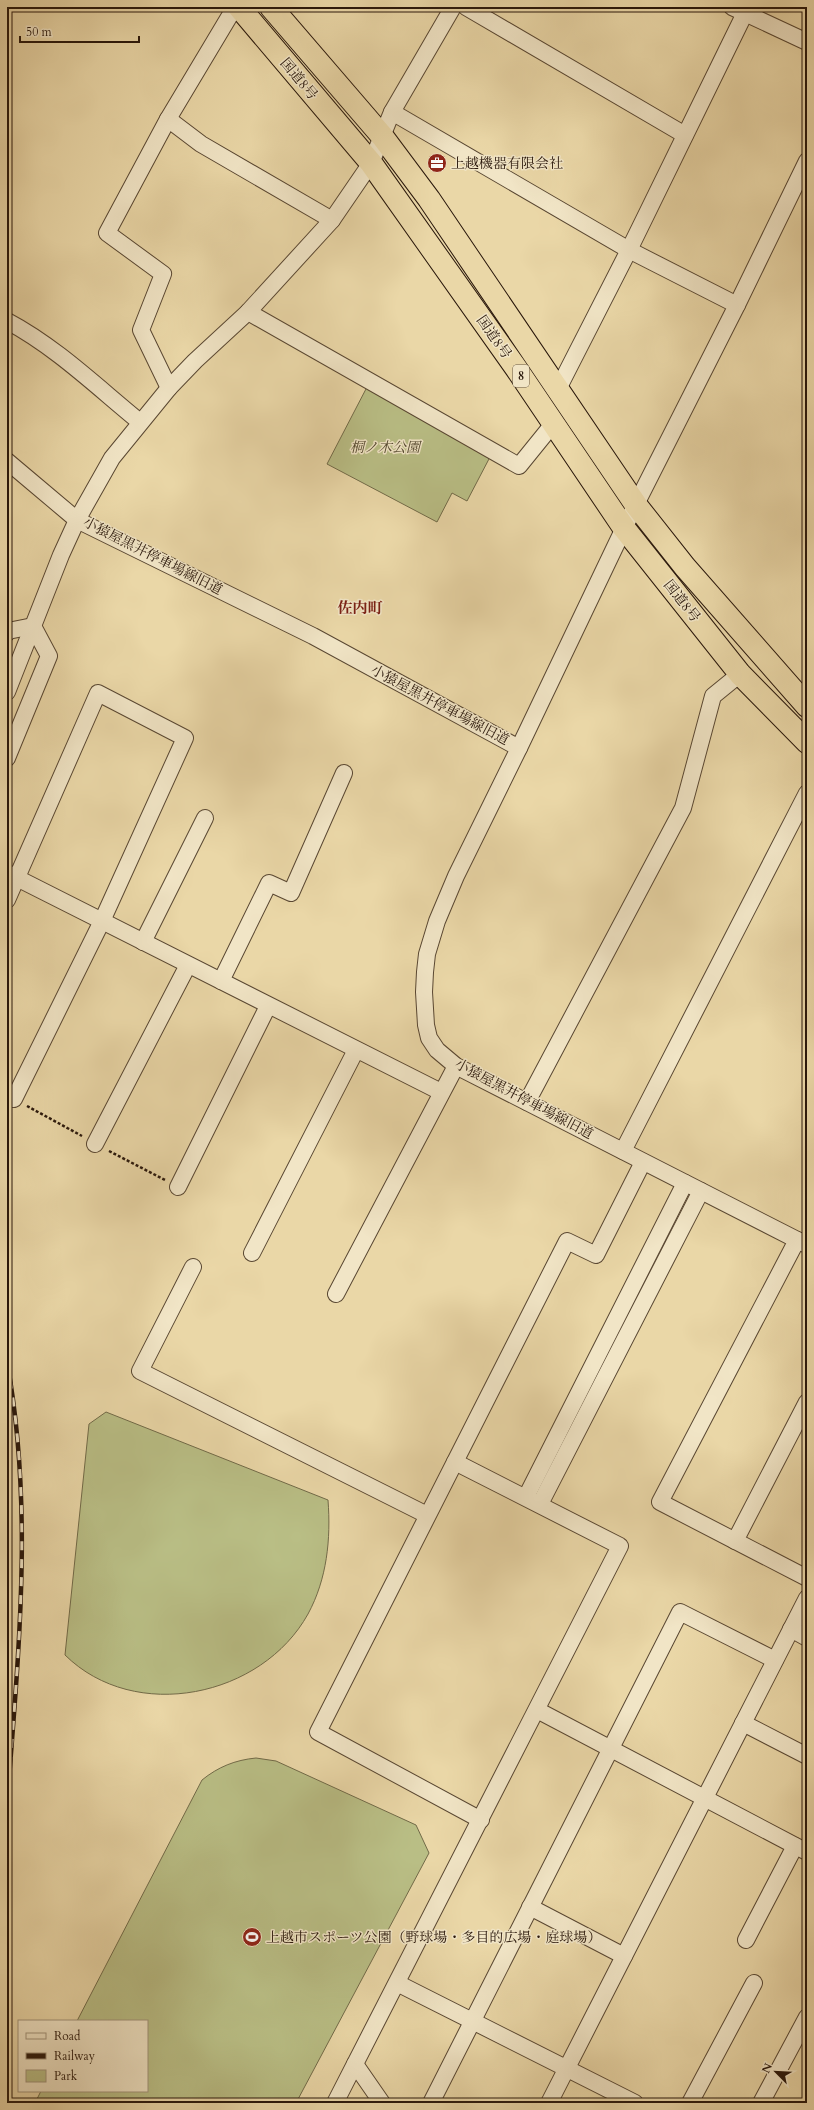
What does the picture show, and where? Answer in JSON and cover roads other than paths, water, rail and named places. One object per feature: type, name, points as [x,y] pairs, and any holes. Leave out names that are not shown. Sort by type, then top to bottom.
[{"type":"highway","name":"国道8号","points":[[239,7],[371,162],[624,528],[740,674],[807,742]]},
{"type":"highway","name":"国道8号","points":[[271,7],[382,136],[433,205],[636,504],[685,567],[807,706]]},
{"type":"street","points":[[169,388],[141,330],[163,274],[107,233],[168,119],[235,7]]},
{"type":"street","name":"小猿屋黒井停車場線旧道","points":[[453,7],[392,112],[371,162],[332,220],[248,312],[195,361],[169,388],[140,422],[112,458],[77,520],[313,636],[520,748],[456,876],[437,921],[427,954],[424,992],[426,1025],[429,1038],[437,1050],[456,1066],[802,1243]]},
{"type":"street","points":[[466,7],[685,135]]},
{"type":"street","points":[[558,389],[629,250],[685,135],[738,10],[807,42]]},
{"type":"street","points":[[392,112],[629,250],[737,305]]},
{"type":"street","points":[[168,119],[201,144],[332,220]]},
{"type":"street","points":[[520,748],[624,528],[737,305],[807,161]]},
{"type":"street","points":[[248,312],[519,466],[552,424]]},
{"type":"street","points":[[7,321],[30,333],[54,351],[140,422]]},
{"type":"street","points":[[7,461],[77,520],[61,555],[7,692]]},
{"type":"street","points":[[7,633],[33,626]]},
{"type":"street","points":[[7,758],[48,656],[33,626]]},
{"type":"street","points":[[527,1102],[683,808],[713,696],[740,674]]},
{"type":"street","points":[[7,900],[12,875],[98,693],[185,738],[102,921],[14,1099]]},
{"type":"street","points":[[221,982],[269,883],[291,894],[344,773]]},
{"type":"street","points":[[623,1152],[807,793]]},
{"type":"street","points":[[143,942],[205,818]]},
{"type":"street","points":[[12,875],[268,1006],[441,1092]]},
{"type":"street","points":[[95,1144],[188,965]]},
{"type":"street","points":[[178,1187],[268,1006]]},
{"type":"street","points":[[252,1253],[356,1050]]},
{"type":"street","points":[[336,1294],[456,1066]]},
{"type":"street","points":[[481,1820],[318,1732],[567,1241],[596,1255],[643,1162]]},
{"type":"street","points":[[526,1497],[685,1183]]},
{"type":"street","points":[[540,1504],[701,1191]]},
{"type":"street","points":[[802,1243],[660,1502],[807,1578]]},
{"type":"street","points":[[193,1267],[140,1371],[427,1515]]},
{"type":"street","points":[[735,1541],[807,1402]]},
{"type":"street","points":[[335,2103],[620,1546],[455,1462]]},
{"type":"street","points":[[549,2103],[807,1598]]},
{"type":"street","points":[[430,2103],[680,1612],[775,1660]]},
{"type":"street","points":[[790,1629],[807,1638]]},
{"type":"street","points":[[537,1710],[801,1849],[746,1940]]},
{"type":"street","points":[[742,1723],[807,1756]]},
{"type":"street","points":[[530,1907],[624,1956]]},
{"type":"street","points":[[396,1983],[635,2103]]},
{"type":"street","points":[[690,2103],[754,1983]]},
{"type":"street","points":[[761,2103],[807,2017]]},
{"type":"street","points":[[355,2064],[382,2103]]},
{"type":"railway","points":[[7,1362],[15,1417],[20,1472],[22,1528],[19,1639],[7,1805]]},
{"type":"place","name":"上越機器有限会社","points":[[437,163]]},
{"type":"place","name":"上越市スポーツ公園（野球場・多目的広場・庭球場）","points":[[252,1937]]},
{"type":"district","name":"佐内町","points":[[360,608]]},
{"type":"park label","name":"桐ノ木公園","points":[[385,447]]}]
